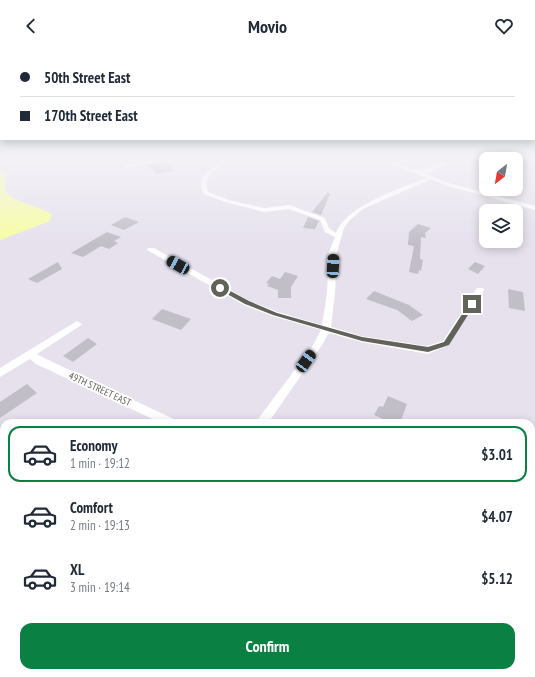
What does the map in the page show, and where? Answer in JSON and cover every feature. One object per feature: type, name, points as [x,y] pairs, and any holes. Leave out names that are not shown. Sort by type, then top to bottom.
[{"type":"street","points":[[203,186],[206,194],[227,201],[264,210],[286,207],[299,210],[323,219],[325,229],[338,236]]},
{"type":"street","points":[[264,419],[315,349],[326,329],[331,293],[333,252],[338,236],[346,220],[361,208],[411,186]]},
{"type":"street","points":[[456,186],[535,208]]},
{"type":"street","points":[[150,250],[247,302],[275,314],[362,339],[428,350],[446,343],[480,290]]},
{"type":"street","points":[[0,373],[77,324]]},
{"type":"street","name":"49TH STREET EAST","points":[[30,354],[40,361],[163,419]]},
{"type":"shaded area","points":[[0,186],[5,186],[7,193],[12,197],[52,214],[50,221],[0,240]]},
{"type":"building","points":[[328,192],[330,194],[321,215],[312,212]]},
{"type":"building","points":[[125,217],[139,222],[124,230],[111,225]]},
{"type":"building","points":[[308,217],[319,221],[315,229],[303,228]]},
{"type":"building","points":[[418,224],[431,228],[425,233],[426,238],[421,237],[420,259],[423,260],[421,271],[419,270],[418,274],[409,272],[414,246],[408,245],[409,232]]},
{"type":"building","points":[[107,232],[121,237],[114,241],[118,243],[109,249],[101,246],[83,257],[71,253]]},
{"type":"building","points":[[58,262],[62,269],[37,283],[28,279]]},
{"type":"building","points":[[475,262],[485,266],[478,274],[468,269]]},
{"type":"building","points":[[285,272],[298,276],[291,287],[291,298],[278,298],[278,290],[267,286],[269,284],[266,283],[272,276],[280,279]]},
{"type":"building","points":[[508,289],[523,292],[525,311],[509,308]]},
{"type":"building","points":[[374,291],[409,305],[423,315],[412,321],[397,310],[366,299]]},
{"type":"building","points":[[162,309],[191,319],[181,330],[152,319]]},
{"type":"building","points":[[88,338],[97,344],[73,362],[63,356]]},
{"type":"building","points":[[27,384],[37,393],[0,418],[0,402]]},
{"type":"building","points":[[388,396],[407,404],[401,419],[383,419],[374,415],[379,406],[383,407]]},
{"type":"route","points":[[220,288],[275,314],[342,334],[362,339],[428,350],[446,343],[472,304]]}]
